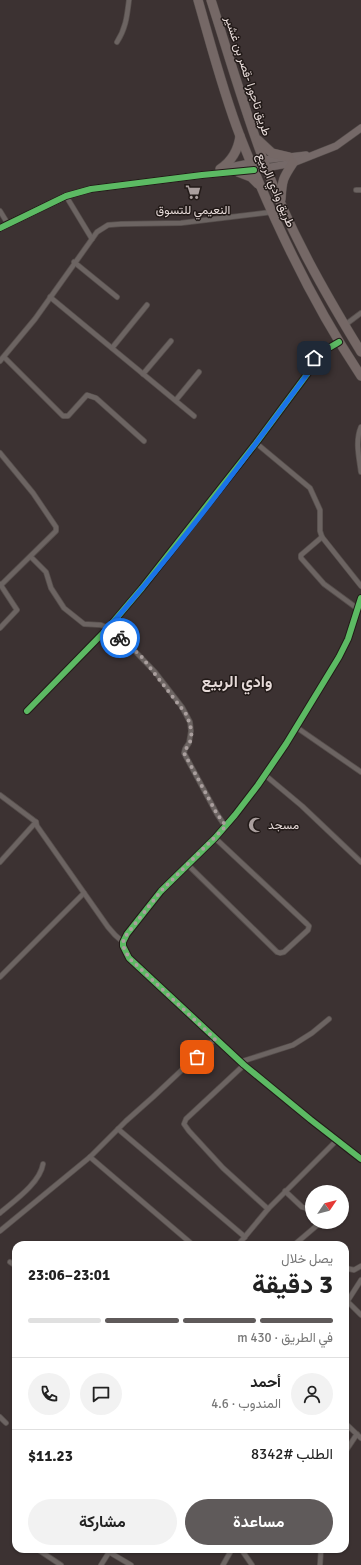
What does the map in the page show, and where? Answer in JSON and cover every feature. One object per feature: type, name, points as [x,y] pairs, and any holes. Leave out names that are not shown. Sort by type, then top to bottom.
[{"type":"highway","name":"طريق وادي الربيع","points":[[198,0],[240,135],[262,190],[307,287],[361,376]]},
{"type":"highway","name":"طريق تاجورا -قصر بن غشير","points":[[211,0],[255,136],[281,202],[312,267],[361,352]]},
{"type":"highway","points":[[220,169],[232,158],[236,151],[240,135]]},
{"type":"highway","points":[[255,136],[272,153],[291,160],[282,181],[281,202]]},
{"type":"highway","points":[[238,172],[251,177],[262,190]]},
{"type":"main road","points":[[202,175],[220,169],[253,166],[314,156],[336,146],[361,128]]},
{"type":"main road","points":[[0,228],[66,196],[103,187],[238,172],[253,166]]},
{"type":"street","points":[[117,42],[124,32],[129,0]]},
{"type":"street","points":[[66,196],[92,238]]},
{"type":"street","points":[[0,211],[8,224]]},
{"type":"street","points":[[0,362],[35,320],[74,262],[97,232],[115,224],[181,223],[272,212]]},
{"type":"street","points":[[74,262],[117,297]]},
{"type":"street","points":[[50,298],[194,416]]},
{"type":"street","points":[[112,348],[147,304]]},
{"type":"street","points":[[345,325],[361,313]]},
{"type":"street","points":[[144,374],[171,341]]},
{"type":"street","points":[[27,711],[108,628],[142,588],[256,443],[308,373],[309,365],[312,360],[339,342]]},
{"type":"street","points":[[4,357],[63,416],[68,416],[87,395],[90,395],[96,398],[144,442]]},
{"type":"street","points":[[176,400],[199,372]]},
{"type":"street","points":[[361,427],[358,434],[361,472]]},
{"type":"street","points":[[256,443],[310,488],[320,510],[320,531],[322,538],[361,586]]},
{"type":"street","points":[[0,453],[33,493],[56,528],[55,534],[0,585],[17,610],[0,628]]},
{"type":"street","points":[[322,538],[301,555],[300,558],[324,584],[358,609]]},
{"type":"street","points":[[31,557],[46,572],[51,588],[64,608],[84,624],[101,625],[108,628],[141,656],[182,707],[190,722],[191,731],[189,743],[184,753],[217,814],[226,826]]},
{"type":"street","points":[[361,598],[348,639],[339,657],[296,727],[248,800],[215,838],[153,900],[127,934],[123,942],[125,952],[129,958],[240,1062],[336,1141],[361,1159]]},
{"type":"street","points":[[296,727],[361,772]]},
{"type":"street","points":[[265,775],[302,806],[361,862]]},
{"type":"street","points":[[0,795],[36,822],[37,826],[115,936],[123,942]]},
{"type":"street","points":[[0,862],[36,822]]},
{"type":"street","points":[[188,864],[277,952],[284,952],[308,930],[309,926],[307,924],[215,838]]},
{"type":"street","points":[[0,977],[84,893]]},
{"type":"street","points":[[240,1062],[293,1045],[312,1033],[329,1018]]},
{"type":"street","points":[[0,1231],[90,1156],[215,1039]]},
{"type":"street","points":[[244,1065],[186,1119],[184,1124],[223,1168],[268,1209]]},
{"type":"street","points":[[118,1129],[245,1238]]},
{"type":"street","points":[[242,1241],[268,1209],[336,1141]]},
{"type":"street","points":[[90,1156],[188,1241]]},
{"type":"street","points":[[0,1213],[37,1178],[41,1173],[43,1164]]},
{"type":"street","points":[[285,1191],[302,1207],[305,1208]]},
{"type":"street","points":[[299,1241],[313,1229]]},
{"type":"street","points":[[349,1269],[354,1270],[361,1266]]},
{"type":"street","points":[[349,1298],[361,1280]]},
{"type":"street","points":[[349,1305],[361,1315]]},
{"type":"street","points":[[0,1417],[6,1423]]},
{"type":"street","points":[[349,1427],[359,1436],[349,1447]]},
{"type":"street","points":[[43,1553],[61,1565]]},
{"type":"street","points":[[102,1565],[108,1553]]},
{"type":"street","points":[[114,1553],[131,1565]]},
{"type":"street","points":[[223,1565],[230,1553]]},
{"type":"street","points":[[244,1553],[252,1565]]},
{"type":"street","points":[[320,1565],[321,1553]]},
{"type":"cycle path","points":[[0,228],[66,196],[91,189],[254,170]]},
{"type":"cycle path","points":[[27,711],[108,628],[142,588],[256,443],[308,373],[309,367],[315,358],[339,342]]},
{"type":"cycle path","points":[[361,598],[348,639],[339,657],[286,744],[258,785],[215,838],[161,891],[127,934],[123,942],[123,946],[129,958],[244,1065],[361,1159]]},
{"type":"way so far","points":[[120,638],[141,656],[155,672],[166,689],[182,707],[186,714],[190,722],[191,738],[184,753],[217,814],[226,826],[157,895],[127,934],[123,942],[125,952],[129,958],[215,1039],[197,1057]]},
{"type":"place","name":"النعيمي للتسوق","points":[[193,192]]},
{"type":"place","name":"مسجد","points":[[256,825]]},
{"type":"district","name":"وادي الربيع","points":[[237,681]]},
{"type":"route","points":[[120,638],[108,628],[142,588],[256,443],[308,373],[309,365],[314,358]]}]
